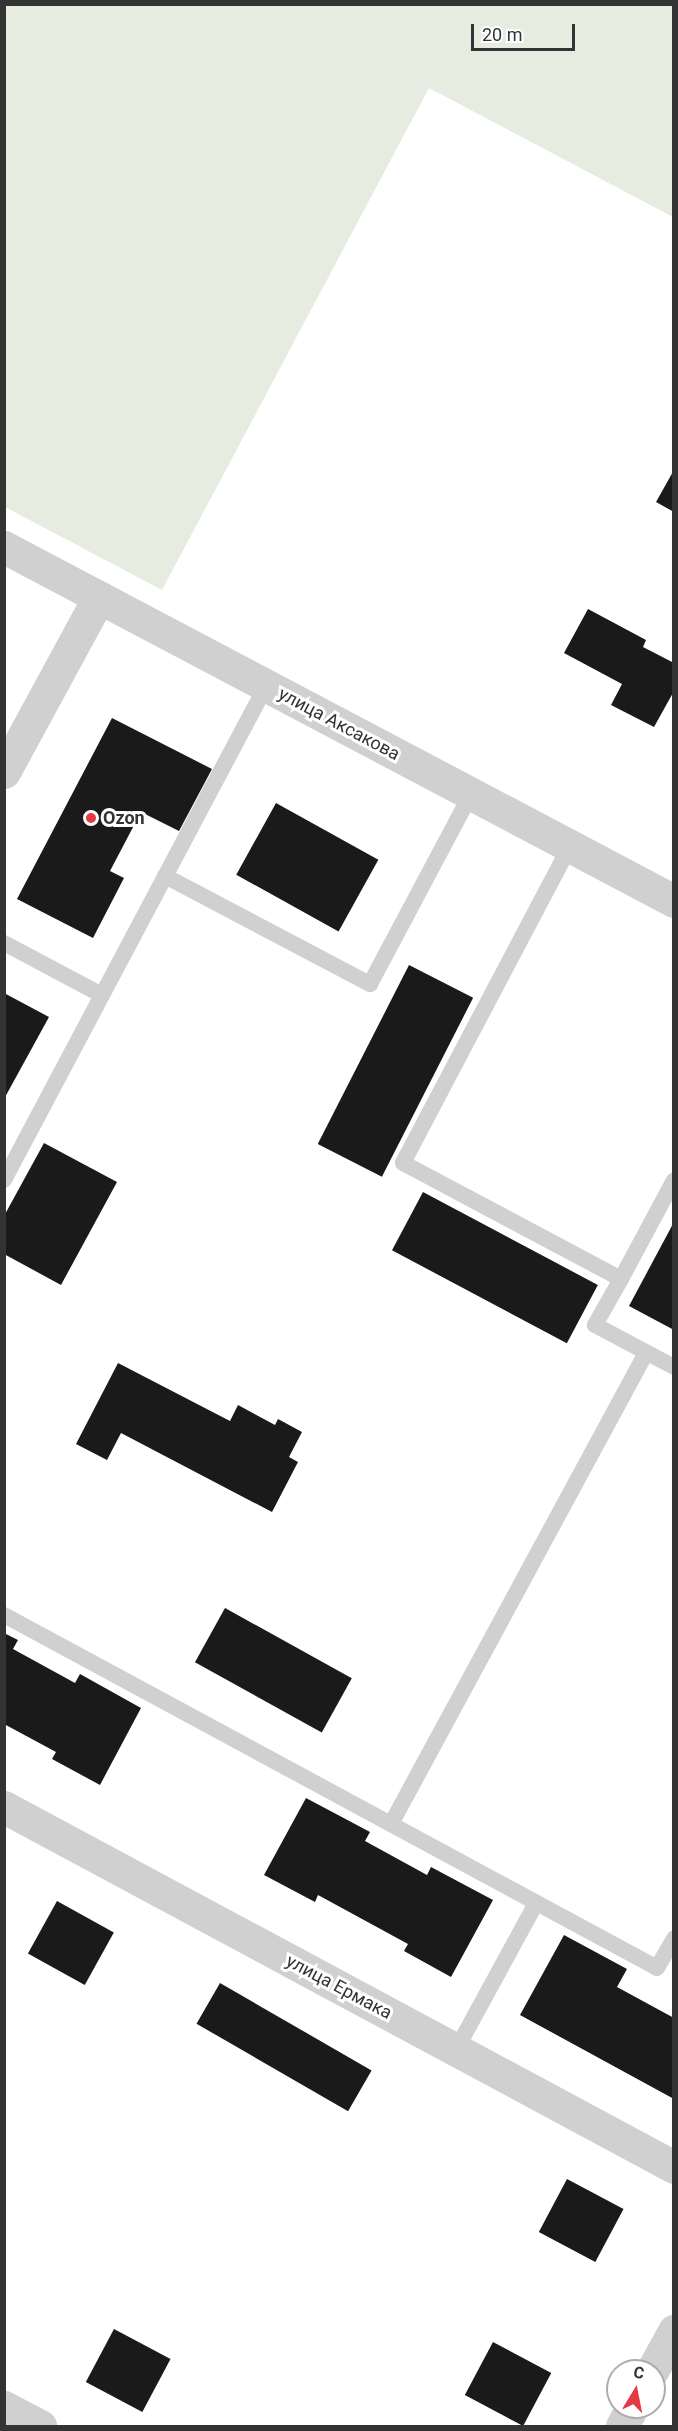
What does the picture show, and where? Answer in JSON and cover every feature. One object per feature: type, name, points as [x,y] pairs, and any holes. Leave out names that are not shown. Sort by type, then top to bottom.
[{"type":"street","name":"улица Аксакова","points":[[4,548],[674,901]]},
{"type":"street","points":[[4,772],[99,597]]},
{"type":"street","name":"улица Ермака","points":[[4,1807],[674,2167]]},
{"type":"street","points":[[659,2359],[674,2331]]},
{"type":"street","points":[[4,2407],[40,2427]]},
{"type":"lane","points":[[4,1180],[266,686]]},
{"type":"lane","points":[[165,876],[370,984],[471,794]]},
{"type":"lane","points":[[570,846],[403,1163],[621,1279]]},
{"type":"lane","points":[[4,943],[102,995]]},
{"type":"lane","points":[[674,1180],[595,1325],[674,1367]]},
{"type":"lane","points":[[391,1824],[646,1353]]},
{"type":"lane","points":[[4,1615],[657,1968],[674,1938]]},
{"type":"lane","points":[[456,2050],[536,1903]]},
{"type":"shaded area","points":[[4,5],[673,5],[673,217],[429,88],[162,590],[5,507]]},
{"type":"building","points":[[674,470],[674,512],[656,502]]},
{"type":"building","points":[[588,609],[646,640],[643,647],[674,663],[674,691],[654,727],[611,705],[622,684],[564,653]]},
{"type":"building","points":[[112,718],[212,769],[179,831],[141,812],[110,871],[124,878],[93,938],[17,899]]},
{"type":"building","points":[[276,803],[378,860],[339,931],[236,875]]},
{"type":"building","points":[[409,965],[473,998],[382,1177],[318,1144]]},
{"type":"building","points":[[4,993],[49,1017],[4,1099]]},
{"type":"building","points":[[44,1143],[117,1182],[61,1285],[4,1254],[4,1216]]},
{"type":"building","points":[[423,1192],[598,1285],[567,1343],[392,1250]]},
{"type":"building","points":[[674,1222],[674,1330],[629,1306]]},
{"type":"building","points":[[118,1363],[230,1421],[238,1405],[275,1425],[278,1419],[302,1432],[289,1457],[298,1462],[272,1512],[121,1433],[107,1460],[76,1444]]},
{"type":"building","points":[[225,1608],[352,1678],[322,1733],[195,1662]]},
{"type":"building","points":[[4,1633],[18,1640],[13,1649],[75,1683],[80,1674],[141,1708],[100,1785],[52,1759],[56,1752],[4,1724]]},
{"type":"building","points":[[306,1798],[370,1832],[365,1841],[427,1875],[431,1867],[493,1900],[451,1977],[404,1951],[408,1944],[318,1895],[315,1902],[264,1875]]},
{"type":"building","points":[[57,1901],[114,1933],[85,1985],[28,1953]]},
{"type":"building","points":[[564,1935],[627,1969],[617,1987],[674,2018],[674,2099],[520,2015]]},
{"type":"building","points":[[220,1983],[372,2070],[348,2111],[196,2024]]},
{"type":"building","points":[[567,2179],[624,2209],[595,2262],[539,2232]]},
{"type":"building","points":[[114,2329],[171,2359],[142,2412],[86,2382]]},
{"type":"building","points":[[493,2342],[551,2373],[523,2426],[465,2395]]},
{"type":"place","name":"Ozon","points":[[91,818]]}]
